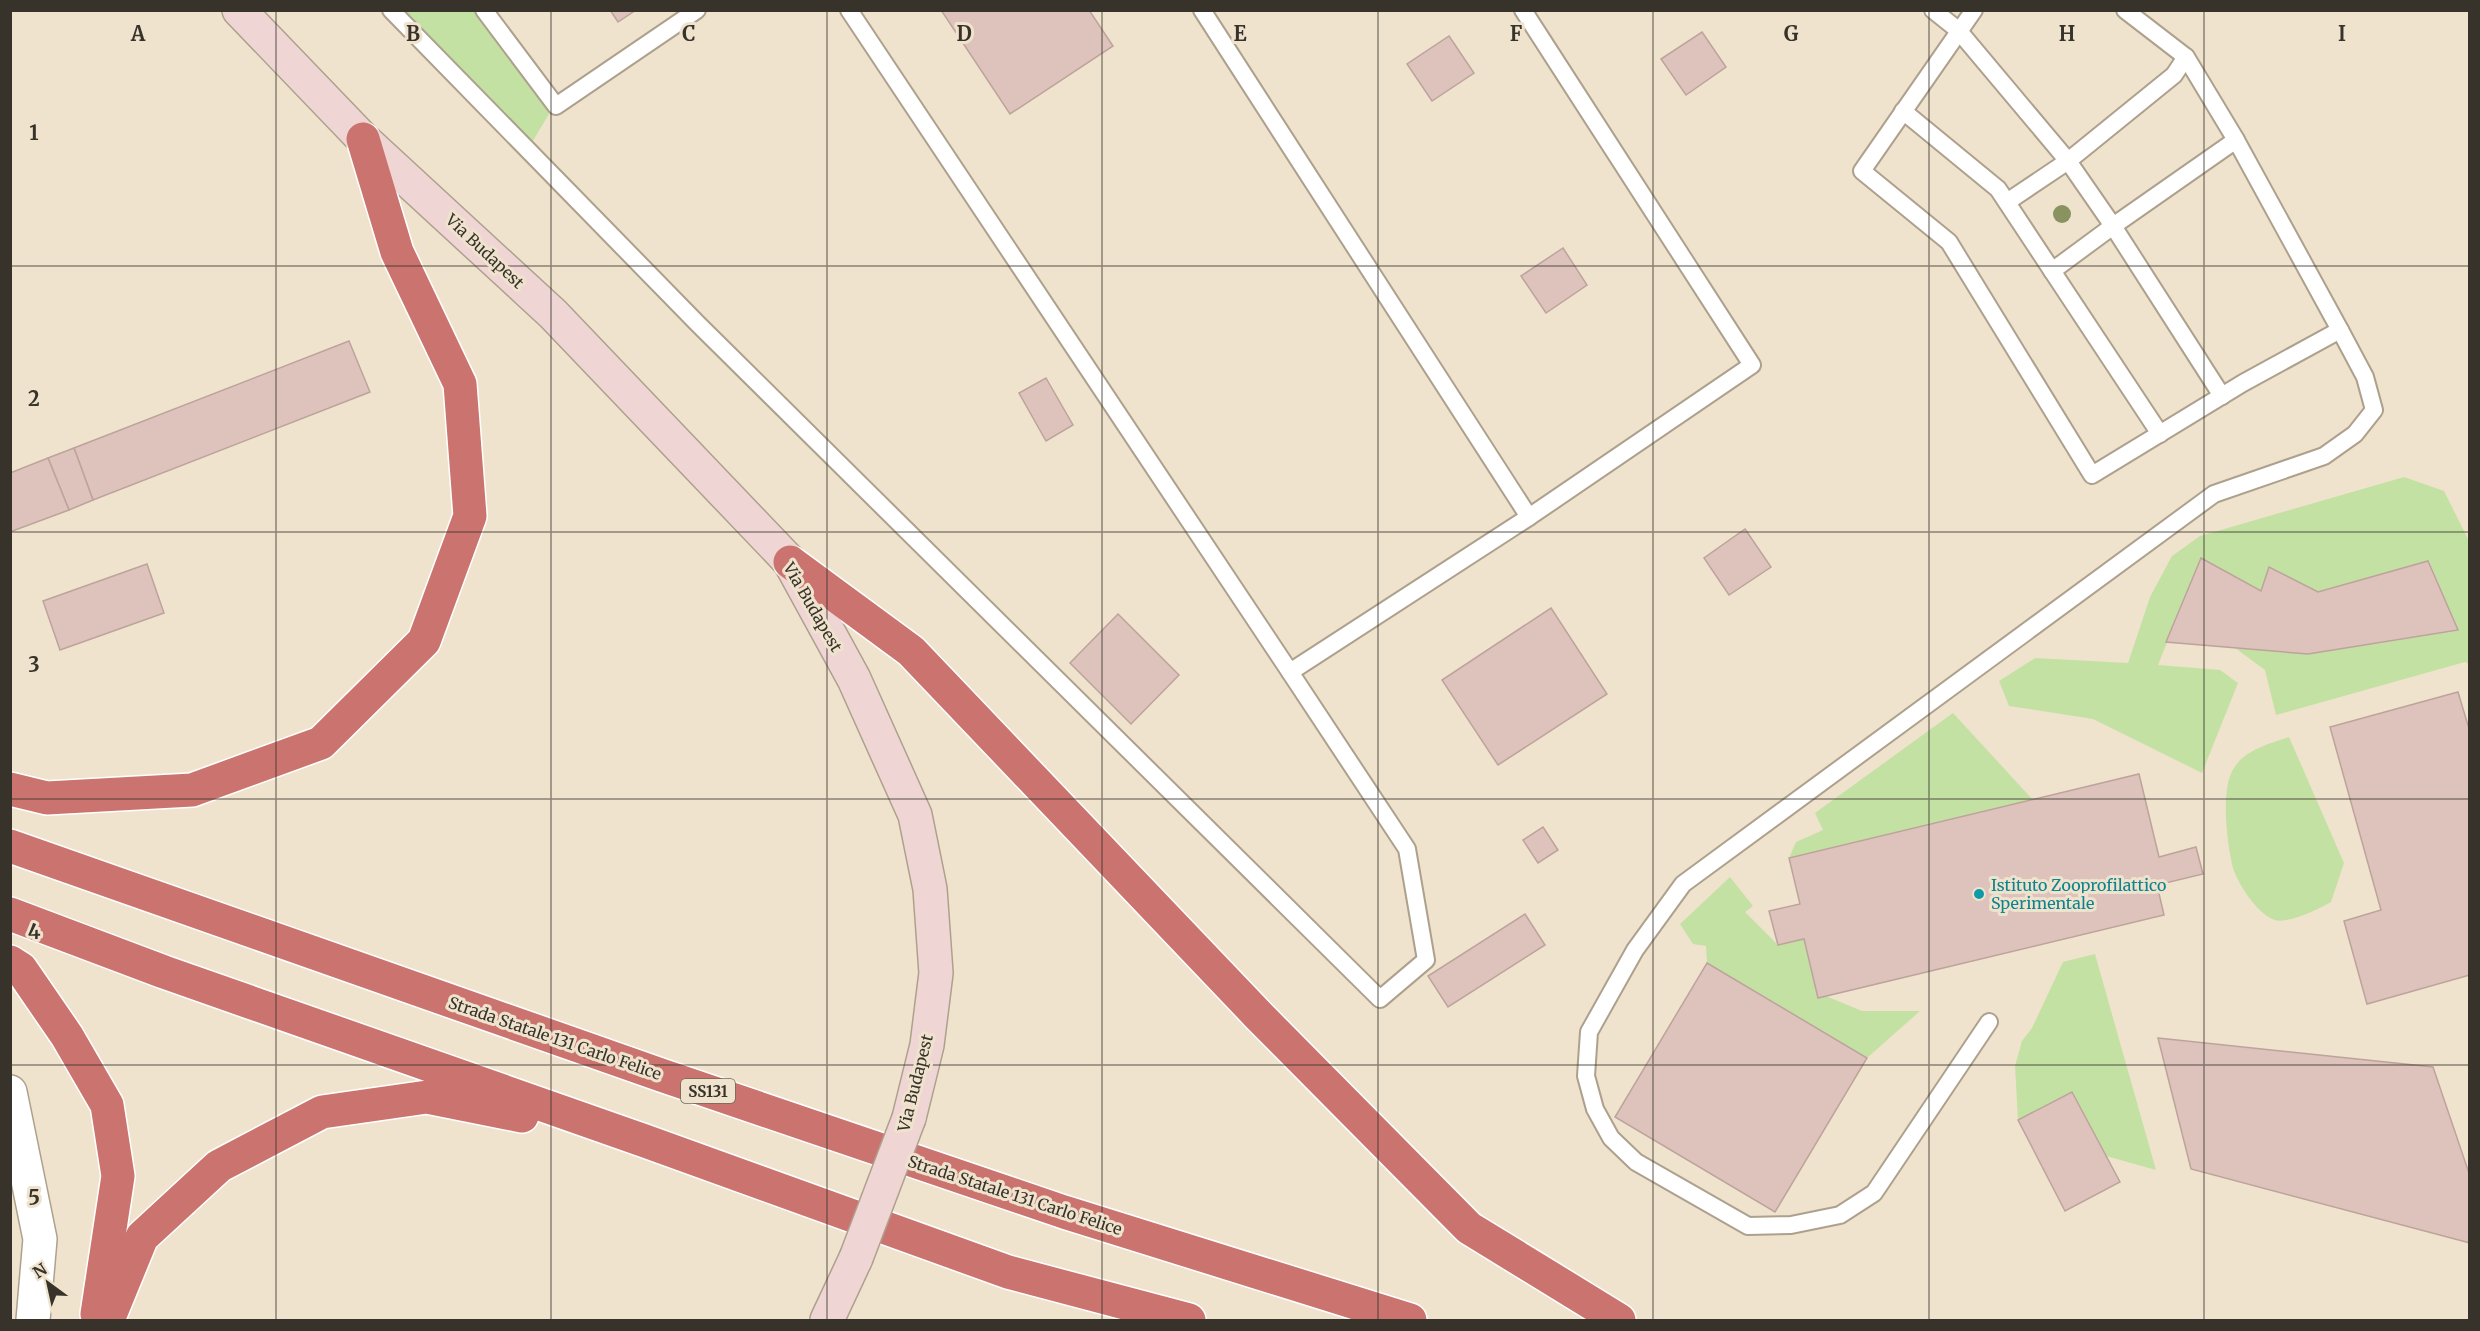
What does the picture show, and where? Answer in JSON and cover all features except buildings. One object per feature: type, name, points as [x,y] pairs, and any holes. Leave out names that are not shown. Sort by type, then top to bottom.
[{"type":"highway","points":[[10,789],[47,798],[192,790],[321,743],[424,641],[470,516],[460,384],[397,252],[363,139]]},
{"type":"highway","points":[[790,562],[911,651],[1259,1016],[1469,1228],[1619,1320]]},
{"type":"highway","name":"Strada Statale 131 Carlo Felice","points":[[10,846],[615,1059],[1064,1212],[1410,1320]]},
{"type":"highway","points":[[10,914],[164,972],[645,1141],[1008,1272],[1190,1320]]},
{"type":"highway","points":[[10,963],[21,969],[61,1026],[107,1105],[118,1176],[96,1320]]},
{"type":"highway","points":[[108,1320],[142,1237],[219,1166],[322,1112],[427,1097],[645,1141]]},
{"type":"main road","name":"Via Budapest","points":[[239,10],[363,139],[553,314],[790,562],[854,679],[915,815],[930,889],[936,973],[927,1045],[909,1118],[856,1258],[827,1320]]},
{"type":"street","points":[[10,1092],[40,1239],[33,1320]]},
{"type":"lane","points":[[391,10],[698,324],[1380,999],[1426,960],[1407,849],[849,10]]},
{"type":"lane","points":[[484,10],[556,106],[696,10]]},
{"type":"lane","points":[[1203,10],[1529,517]]},
{"type":"lane","points":[[1290,672],[1529,517],[1752,365],[1523,10]]},
{"type":"lane","points":[[1933,10],[1958,30],[2068,161],[2113,226],[2222,396]]},
{"type":"lane","points":[[1974,10],[1862,171],[1949,242],[2092,475],[2243,383],[2340,330]]},
{"type":"lane","points":[[1989,1022],[1874,1193],[1840,1215],[1791,1226],[1748,1226],[1636,1162],[1611,1138],[1595,1109],[1586,1077],[1589,1032],[1635,950],[1683,884],[2214,494],[2254,478],[2324,456],[2355,434],[2374,410],[2365,377],[2340,330],[2236,140],[2186,57],[2125,10]]},
{"type":"lane","points":[[2007,202],[2068,161],[2174,75],[2186,57]]},
{"type":"lane","points":[[1903,111],[1998,189],[2160,434]]},
{"type":"lane","points":[[2052,271],[2236,140]]},
{"type":"green space","points":[[400,11],[478,11],[552,109],[531,144]]},
{"type":"green space","points":[[2404,477],[2444,491],[2469,541],[2469,664],[2465,662],[2276,715],[2265,670],[2235,648],[2308,654],[2458,630],[2429,561],[2318,592],[2269,567],[2261,591],[2201,558],[2158,665],[2220,670],[2238,683],[2202,773],[2093,719],[2009,706],[1999,681],[2035,658],[2128,663],[2150,597],[2172,556],[2200,536]]},
{"type":"green space","points":[[1953,713],[2033,800],[1789,858],[1796,842],[1823,830],[1815,813]]},
{"type":"green space","points":[[2289,737],[2344,863],[2331,902],[2303,915],[2281,921],[2269,917],[2256,906],[2236,875],[2229,845],[2226,802],[2230,777],[2239,762],[2259,748]]},
{"type":"green space","points":[[1730,877],[1753,906],[1745,912],[1778,945],[1804,939],[1818,998],[1826,996],[1862,1011],[1920,1011],[1867,1058],[1707,963],[1706,946],[1693,944],[1680,924]]},
{"type":"green space","points":[[2095,954],[2156,1170],[2106,1156],[2072,1092],[2018,1120],[2015,1066],[2022,1041],[2032,1028],[2063,962]]},
{"type":"place","name":"Istituto Zooprofilattico Sperimentale","points":[[1979,894]]}]
